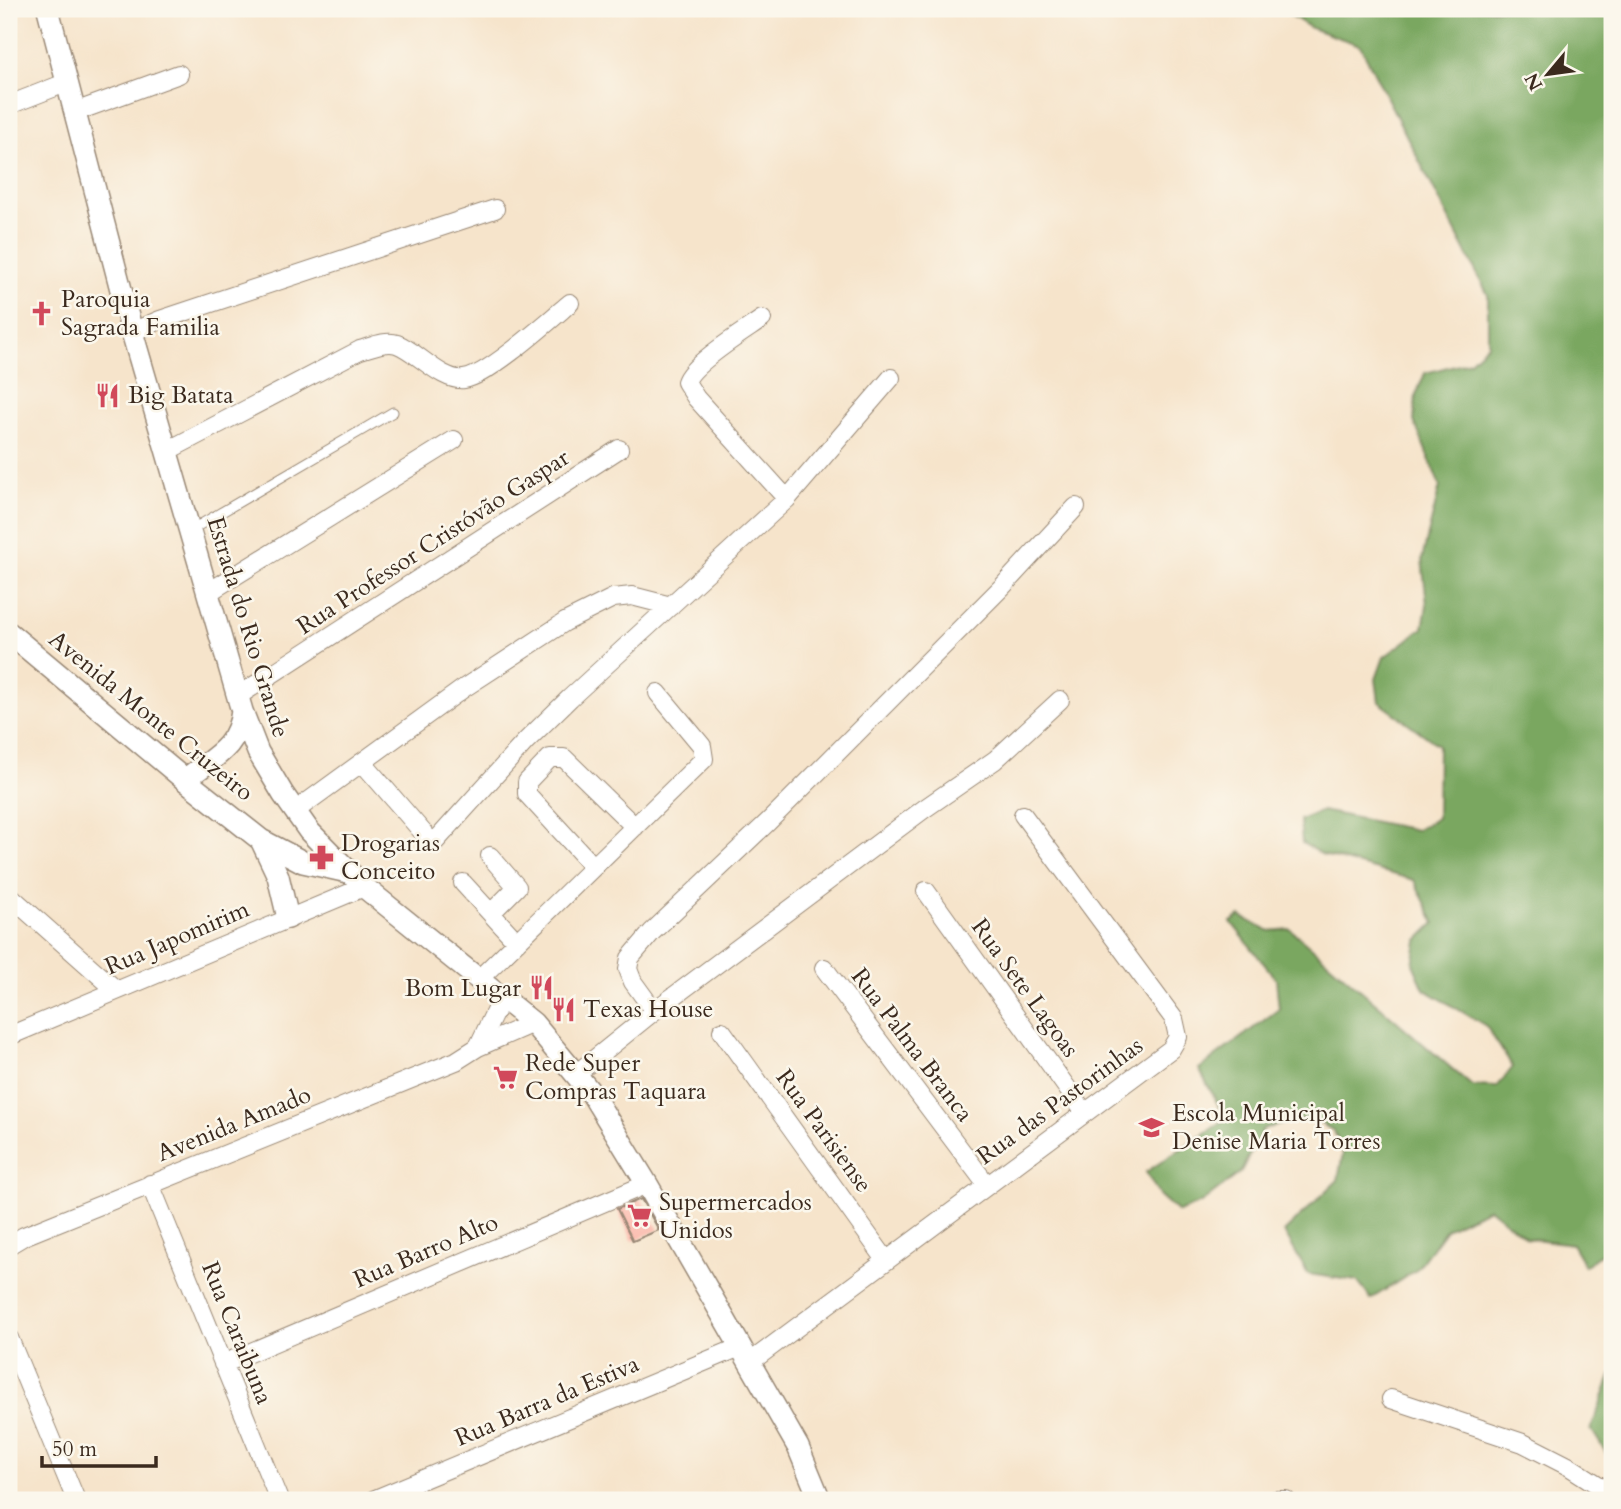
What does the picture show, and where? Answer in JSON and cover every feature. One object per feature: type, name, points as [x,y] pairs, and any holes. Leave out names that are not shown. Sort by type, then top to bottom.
[{"type":"street","name":"Estrada do Rio Grande","points":[[48,9],[132,332],[240,703]]},
{"type":"street","points":[[75,112],[179,74]]},
{"type":"street","points":[[9,105],[68,82]]},
{"type":"street","points":[[132,332],[160,320],[495,209]]},
{"type":"street","points":[[167,451],[360,350],[381,344],[396,344],[450,377],[464,379],[519,346],[570,303]]},
{"type":"street","points":[[762,319],[700,364],[688,374],[686,382],[696,398],[787,499]]},
{"type":"street","points":[[362,762],[433,844],[526,741],[570,698],[787,499],[891,377]]},
{"type":"street","points":[[209,592],[454,440]]},
{"type":"street","name":"Rua Professor Cristóvão Gaspar","points":[[240,703],[619,450]]},
{"type":"street","points":[[653,1011],[633,982],[628,969],[630,958],[652,932],[768,822],[1002,587],[1076,507]]},
{"type":"street","points":[[295,811],[464,688],[565,622],[613,598],[632,596],[671,606]]},
{"type":"street","name":"Avenida Monte Cruzeiro","points":[[9,633],[261,840],[303,862],[348,872]]},
{"type":"street","points":[[480,978],[704,759],[702,746],[658,693]]},
{"type":"street","points":[[576,1074],[653,1011],[924,809],[995,760],[1060,700]]},
{"type":"street","points":[[185,780],[244,736],[240,703]]},
{"type":"street","name":"Estrada do Rio Grande","points":[[244,736],[258,752],[309,831],[348,872],[533,1023],[592,1094],[647,1184],[798,1447],[820,1500]]},
{"type":"street","points":[[593,866],[527,794],[527,782],[550,758],[564,758],[635,827]]},
{"type":"street","name":"Rua das Pastorinhas","points":[[744,1355],[886,1260],[1171,1049],[1178,1037],[1174,1019],[1023,815]]},
{"type":"street","name":"Avenida Monte Cruzeiro","points":[[261,840],[278,876],[288,918]]},
{"type":"street","points":[[490,856],[517,887],[491,914]]},
{"type":"street","points":[[463,883],[517,943]]},
{"type":"street","name":"Rua Japomirim","points":[[9,1036],[364,887]]},
{"type":"street","name":"Rua Sete Lagoas","points":[[926,891],[1085,1112]]},
{"type":"street","points":[[9,895],[116,990]]},
{"type":"street","name":"Rua Palma Branca","points":[[824,968],[987,1185]]},
{"type":"street","points":[[478,1047],[502,997]]},
{"type":"street","name":"Avenida Amado","points":[[9,1245],[24,1236],[150,1184],[456,1061],[478,1047],[533,1023]]},
{"type":"street","name":"Rua Parisiense","points":[[722,1031],[886,1260]]},
{"type":"street","name":"Rua Caraibuna","points":[[150,1184],[279,1500]]},
{"type":"street","name":"Rua Barro Alto","points":[[223,1364],[647,1184]]},
{"type":"street","points":[[9,1338],[76,1500]]},
{"type":"street","name":"Rua Barra da Estiva","points":[[373,1500],[744,1355]]},
{"type":"street","points":[[1391,1399],[1523,1443],[1570,1467],[1612,1494]]},
{"type":"street","points":[[1276,1500],[1286,1500]]},
{"type":"lane","points":[[190,531],[393,412]]},
{"type":"green space","points":[[1281,9],[1612,9],[1612,1253],[1602,1253],[1585,1266],[1572,1244],[1527,1238],[1489,1208],[1446,1229],[1416,1270],[1371,1299],[1357,1281],[1308,1274],[1284,1232],[1338,1180],[1343,1153],[1334,1131],[1309,1117],[1263,1129],[1240,1173],[1201,1203],[1178,1212],[1159,1195],[1146,1172],[1226,1119],[1199,1069],[1279,1009],[1276,979],[1231,922],[1240,916],[1268,931],[1290,929],[1472,1086],[1497,1087],[1513,1067],[1486,1026],[1424,989],[1413,964],[1417,941],[1435,923],[1414,880],[1323,855],[1302,843],[1300,820],[1322,811],[1416,830],[1437,818],[1438,745],[1379,702],[1376,679],[1384,657],[1423,628],[1427,605],[1422,559],[1440,486],[1414,421],[1416,395],[1425,373],[1470,361],[1488,344],[1488,295],[1360,45],[1311,28]]},
{"type":"green space","points":[[1612,1374],[1612,1462],[1591,1429]]},
{"type":"building","name":"Supermercados Unidos","points":[[641,1199],[659,1230],[633,1241],[617,1209]]},
{"type":"place","name":"Paroquia Sagrada Familia","points":[[41,313]]},
{"type":"place","name":"Big Batata","points":[[108,395]]},
{"type":"place","name":"Drogarias Conceito","points":[[321,857]]},
{"type":"place","name":"Bom Lugar","points":[[541,988]]},
{"type":"place","name":"Texas House","points":[[563,1009]]},
{"type":"place","name":"Rede Super Compras Taquara","points":[[505,1077]]},
{"type":"place","name":"Escola Municipal Denise Maria Torres","points":[[1152,1127]]},
{"type":"place","name":"Supermercados Unidos","points":[[639,1216]]}]
